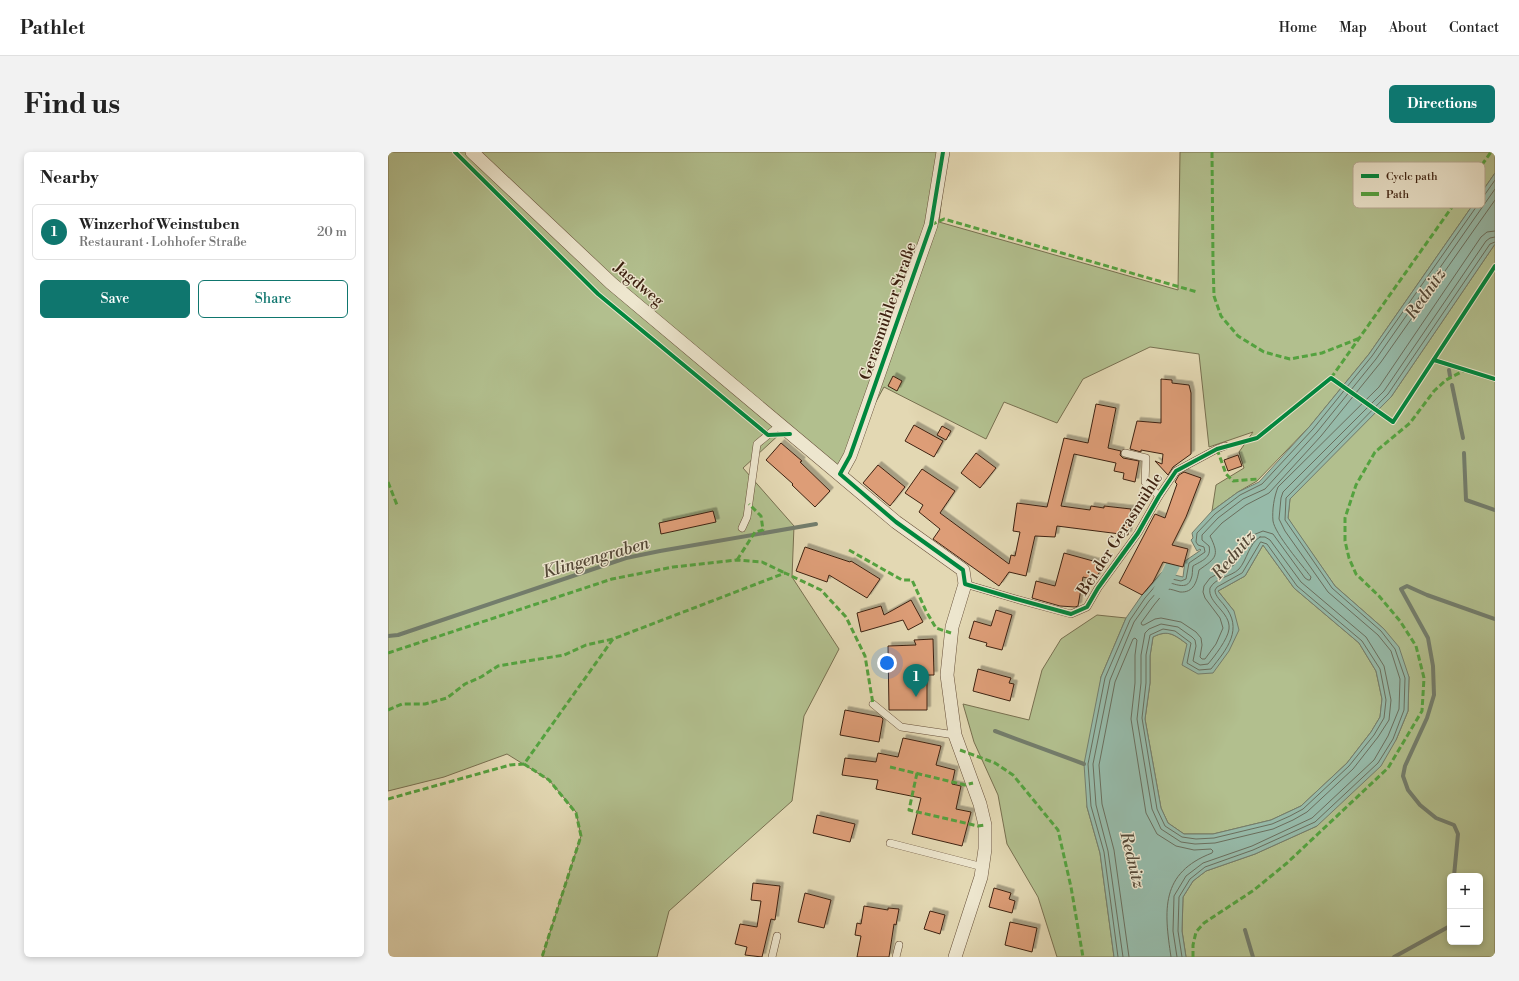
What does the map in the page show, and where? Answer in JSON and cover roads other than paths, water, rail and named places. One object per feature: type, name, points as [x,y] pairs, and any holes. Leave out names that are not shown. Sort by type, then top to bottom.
[{"type":"street","name":"Jagdweg","points":[[472,152],[597,271],[790,434],[840,474]]},
{"type":"street","name":"Gerasmühler Straße","points":[[840,474],[850,456],[931,225],[943,152]]},
{"type":"street","points":[[840,474],[896,522],[963,570],[965,584],[952,627],[947,676],[955,735],[982,811],[985,825],[983,867],[955,957]]},
{"type":"lane","points":[[742,528],[747,517],[757,444],[780,425]]},
{"type":"lane","name":"Bei der Gerasmühle","points":[[965,584],[1072,614],[1087,607],[1098,588],[1138,533],[1158,496],[1176,471],[1224,446]]},
{"type":"lane","points":[[1125,453],[1146,458],[1145,482],[1158,496]]},
{"type":"lane","points":[[873,704],[901,727],[955,735]]},
{"type":"lane","points":[[890,843],[983,867]]},
{"type":"lane","points":[[772,957],[777,936]]},
{"type":"lane","points":[[896,957],[899,945]]},
{"type":"water","name":"Rednitz","points":[[1495,173],[1495,244],[1391,397],[1290,499],[1288,518],[1335,586],[1384,629],[1399,647],[1409,677],[1408,711],[1396,740],[1381,766],[1317,826],[1255,854],[1206,871],[1193,881],[1183,897],[1182,931],[1186,957],[1114,957],[1100,853],[1087,807],[1084,764],[1101,677],[1126,618],[1142,595],[1162,572],[1183,577],[1185,561],[1201,550],[1200,549],[1197,551],[1191,540],[1193,538],[1192,533],[1212,511],[1238,492],[1259,482],[1310,426],[1369,354],[1471,208],[1485,208],[1485,187]],"holes":[[[1263,545],[1294,588],[1359,643],[1376,671],[1382,699],[1380,717],[1371,732],[1347,763],[1301,806],[1271,820],[1213,834],[1184,834],[1168,823],[1161,808],[1145,719],[1150,683],[1150,656],[1153,637],[1167,633],[1179,638],[1187,644],[1182,665],[1198,674],[1213,673],[1229,651],[1239,630],[1234,611],[1218,591],[1245,576]]]},
{"type":"waterway","points":[[1449,370],[1450,376]]},
{"type":"waterway","points":[[1452,385],[1463,438]]},
{"type":"waterway","points":[[1464,453],[1466,500],[1495,510]]},
{"type":"waterway","name":"Klingengraben","points":[[388,636],[398,635],[626,558],[816,524]]},
{"type":"waterway","points":[[1160,591],[1173,565]]},
{"type":"waterway","points":[[1454,873],[1458,834],[1454,825],[1436,818],[1420,805],[1408,790],[1403,776],[1405,766],[1427,718],[1434,695],[1433,666],[1428,638],[1401,589],[1407,586],[1427,595],[1495,619]]},
{"type":"waterway","points":[[995,731],[1084,764]]},
{"type":"waterway","points":[[1394,957],[1447,928]]},
{"type":"waterway","points":[[1245,930],[1253,957]]},
{"type":"place","name":"Winzerhof Weinstuben","points":[[916,697]]}]
